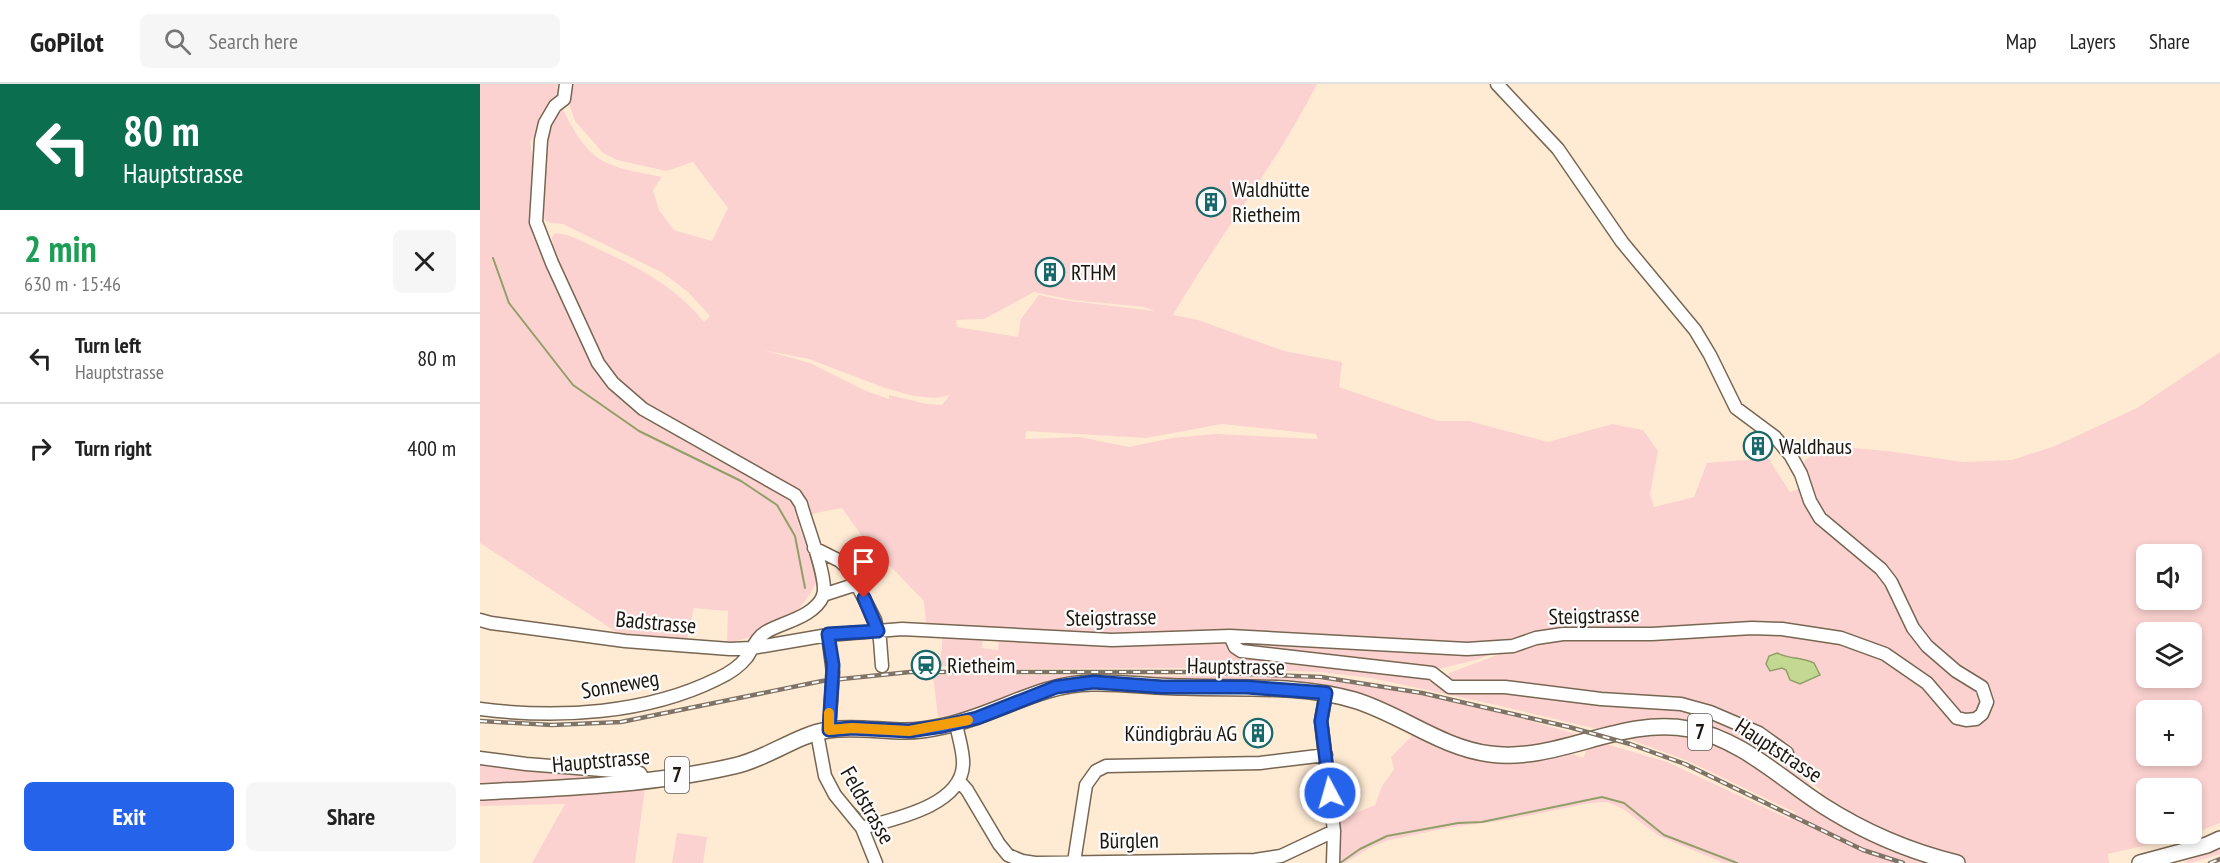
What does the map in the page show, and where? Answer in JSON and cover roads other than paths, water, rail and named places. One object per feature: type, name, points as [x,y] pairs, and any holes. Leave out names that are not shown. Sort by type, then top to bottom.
[{"type":"main road","name":"Hauptstrasse","points":[[480,792],[645,780],[734,766],[759,760],[823,731],[852,728],[909,731],[956,723],[995,711],[1056,687],[1084,683],[1172,687],[1247,687],[1326,693],[1359,702],[1463,749],[1490,754],[1516,756],[1539,753],[1628,730],[1656,727],[1687,729],[1721,738],[1759,759],[1823,806],[1876,836],[1920,854],[1957,863]]},
{"type":"main road","points":[[2140,863],[2207,845],[2220,839]]},
{"type":"street","points":[[566,84],[564,99],[555,106],[545,123],[541,140],[536,222],[552,263],[598,363],[613,383],[643,409],[795,495],[801,504],[823,579],[824,595],[857,584]]},
{"type":"street","name":"Steigstrasse","points":[[828,634],[921,629],[1058,639],[1112,640],[1230,636],[1467,649],[1513,646],[1536,638],[1563,634],[1652,634],[1752,628],[1797,630],[1841,638],[1885,654],[1927,683],[1957,718],[1976,719],[1982,714],[1987,702],[1982,687],[1956,671],[1927,646],[1913,628],[1891,582],[1881,569],[1820,518],[1810,501],[1796,463],[1781,443],[1736,408],[1695,330],[1622,242],[1558,149],[1497,84]]},
{"type":"street","points":[[814,548],[845,565],[857,584],[878,631],[882,666]]},
{"type":"street","name":"Sonneweg","points":[[480,709],[537,713],[589,713],[672,696],[718,679],[738,666],[764,633],[812,610],[824,595]]},
{"type":"street","name":"Badstrasse","points":[[480,620],[625,641],[730,650],[828,634]]},
{"type":"street","name":"Feldstrasse","points":[[828,634],[833,665],[823,731],[825,776],[835,795],[862,828],[876,863]]},
{"type":"street","points":[[1230,636],[1234,647],[1241,651],[1432,673],[1450,687],[1505,687],[1601,699],[1682,704],[1743,725],[1785,751],[1773,770]]},
{"type":"street","points":[[1326,693],[1321,721],[1334,831],[1333,863]]},
{"type":"street","points":[[862,828],[918,812],[942,799],[959,781],[963,766],[956,723]]},
{"type":"street","points":[[1074,862],[1086,785],[1096,771],[1106,766],[1260,763],[1326,755]]},
{"type":"street","points":[[480,758],[640,773],[645,780]]},
{"type":"street","name":"Bürglen","points":[[959,781],[1008,855],[1035,863],[1255,860],[1281,856],[1334,831]]},
{"type":"waterway","points":[[493,258],[509,303],[573,385],[639,431],[741,481],[777,505],[795,536],[805,588]]},
{"type":"waterway","points":[[1340,863],[1360,849],[1387,836],[1458,823],[1482,822],[1602,797],[1624,803],[1664,835],[1737,863]]},
{"type":"waterway","points":[[850,804],[860,814]]},
{"type":"railway","points":[[480,721],[552,725],[621,722],[822,681],[910,672],[1198,672],[1321,677],[1422,693],[1569,727],[1630,744],[1685,764],[1863,850],[1903,863]]},
{"type":"railway","points":[[2210,863],[2220,859]]},
{"type":"place","name":"Waldhütte Rietheim","points":[[1211,202]]},
{"type":"place","name":"RTHM","points":[[1050,272]]},
{"type":"place","name":"Waldhaus","points":[[1758,446]]},
{"type":"place","name":"Rietheim","points":[[926,665]]},
{"type":"place","name":"Kündigbräu AG","points":[[1258,733]]}]
